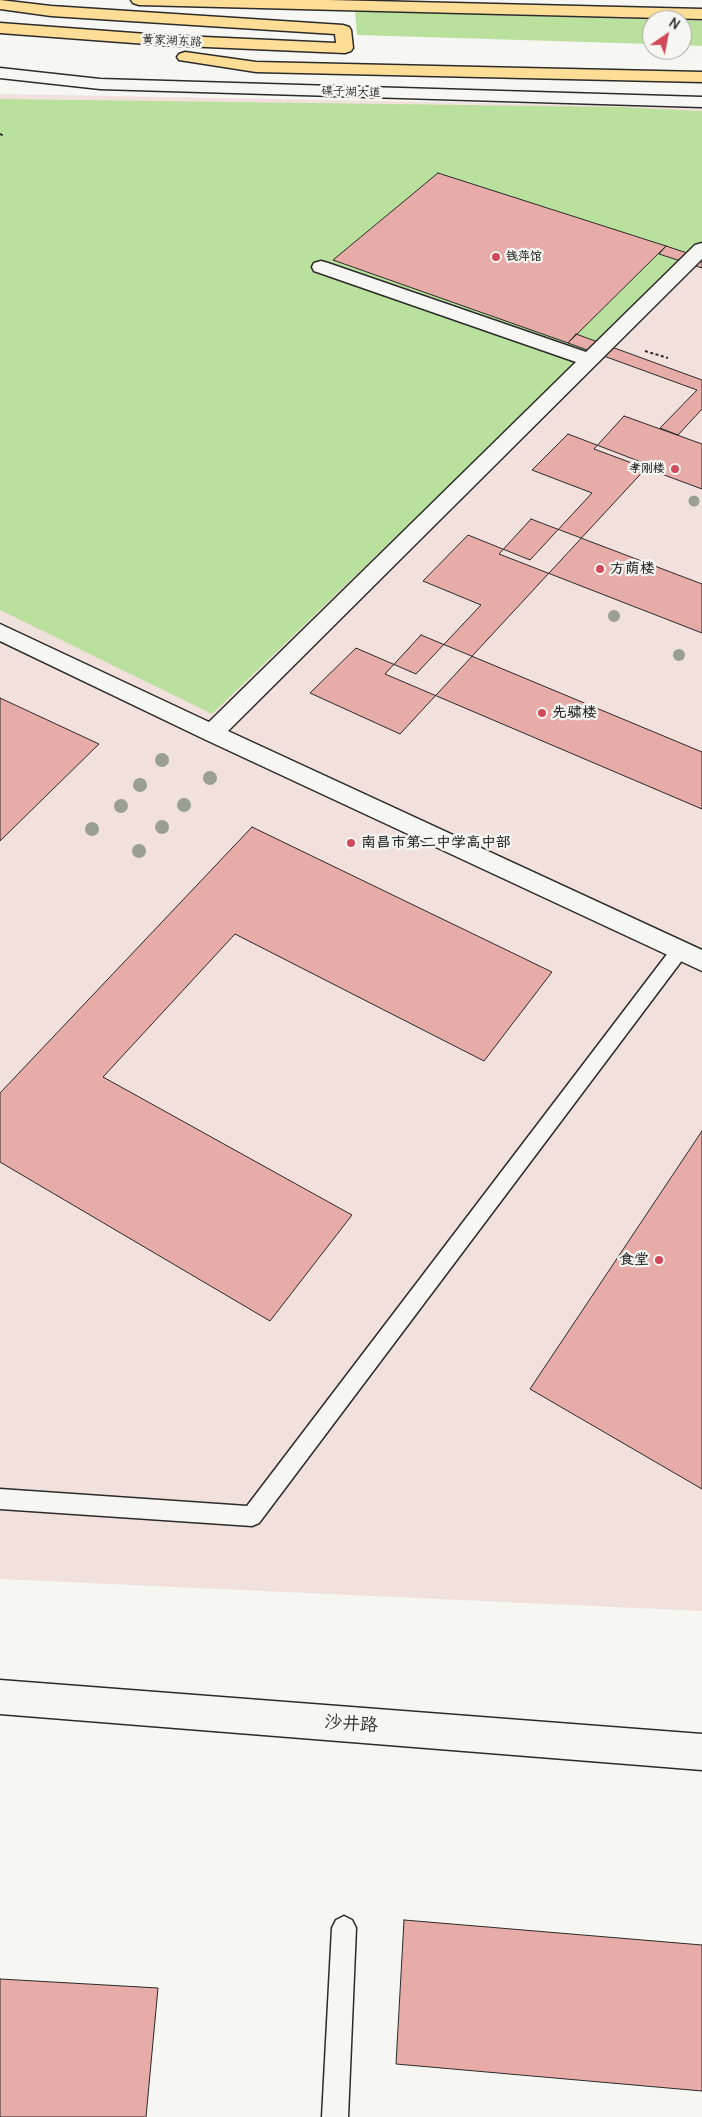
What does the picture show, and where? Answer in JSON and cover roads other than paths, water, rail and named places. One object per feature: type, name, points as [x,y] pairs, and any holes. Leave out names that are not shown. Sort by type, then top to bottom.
[{"type":"highway","points":[[130,0],[702,14]]},
{"type":"highway","name":"黄家湖东路","points":[[0,4],[51,11],[130,17],[343,30],[344,48],[160,40],[0,30]]},
{"type":"highway","points":[[0,30],[256,67],[702,77]]},
{"type":"street","name":"碟子湖大道","points":[[0,72],[100,84],[702,102]]},
{"type":"street","points":[[212,733],[702,249]]},
{"type":"street","points":[[321,266],[589,360]]},
{"type":"street","points":[[0,632],[212,733],[702,960]]},
{"type":"street","name":"沙井路","points":[[0,1697],[702,1752]]},
{"type":"lane","points":[[0,1499],[252,1516],[680,950]]},
{"type":"lane","points":[[334,2117],[344,1928]]},
{"type":"place","name":"钱萍馆","points":[[496,257]]},
{"type":"place","name":"孝刚楼","points":[[675,469]]},
{"type":"place","name":"方荫楼","points":[[600,569]]},
{"type":"place","name":"先骕楼","points":[[542,713]]},
{"type":"place","name":"南昌市第二中学高中部","points":[[351,843]]},
{"type":"place","name":"食堂","points":[[659,1260]]}]
